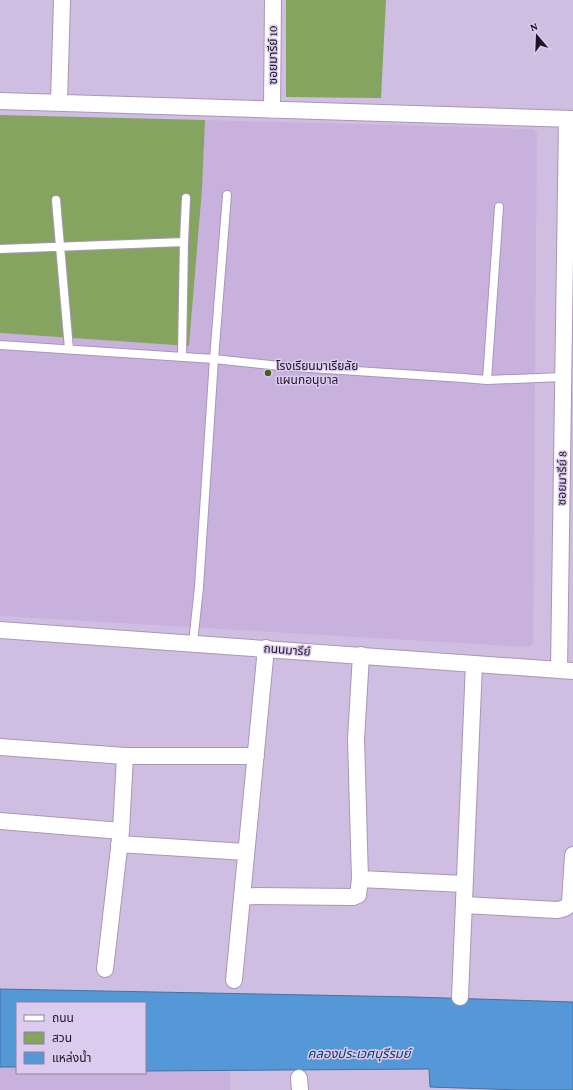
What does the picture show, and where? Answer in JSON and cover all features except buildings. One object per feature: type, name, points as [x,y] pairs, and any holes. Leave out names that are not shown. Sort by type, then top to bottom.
[{"type":"street","points":[[59,102],[62,0]]},
{"type":"street","name":"ซอยมารีย์ 10","points":[[272,110],[273,0]]},
{"type":"street","points":[[0,100],[570,119]]},
{"type":"street","name":"ซอยมารีย์ 8","points":[[566,670],[568,444],[563,377],[570,119]]},
{"type":"street","name":"ถนนมารีย์","points":[[0,630],[566,670]]},
{"type":"street","points":[[234,980],[266,648]]},
{"type":"street","points":[[242,896],[353,897],[358,894],[360,879],[356,739],[361,655]]},
{"type":"street","points":[[460,997],[474,664]]},
{"type":"street","points":[[0,747],[125,756],[256,756]]},
{"type":"street","points":[[105,969],[120,837],[125,756]]},
{"type":"street","points":[[0,821],[246,852]]},
{"type":"street","points":[[464,905],[564,910],[570,902],[573,855]]},
{"type":"street","points":[[360,879],[464,884]]},
{"type":"lane","points":[[193,643],[200,571],[214,359],[228,195]]},
{"type":"lane","points":[[182,356],[186,198]]},
{"type":"lane","points":[[56,200],[69,349]]},
{"type":"lane","points":[[487,380],[499,207]]},
{"type":"lane","points":[[0,249],[184,242]]},
{"type":"lane","points":[[0,345],[182,356],[280,366],[487,380],[563,377]]},
{"type":"shaded area","name":"โรงเรียนมาเรียลัย แผนกอนุบาล","points":[[205,120],[533,129],[537,133],[533,644],[529,647],[0,616],[0,333],[189,346],[202,189]]},
{"type":"shaded area","points":[[0,1067],[16,1067],[16,1074],[146,1074],[146,1071],[230,1071],[230,1090],[0,1090]]},
{"type":"green space","points":[[286,0],[386,0],[381,98],[286,97]]},
{"type":"green space","points":[[0,115],[205,120],[202,189],[189,346],[0,333]]},
{"type":"water","name":"คลองประเวศบุรีรมย์","points":[[0,989],[413,997],[573,1002],[573,1090],[430,1087],[429,1069],[146,1071],[146,1002],[16,1002],[16,1067],[0,1067]]},
{"type":"place","name":"โรงเรียนมาเรียลัย แผนกอนุบาล","points":[[268,373]]}]
